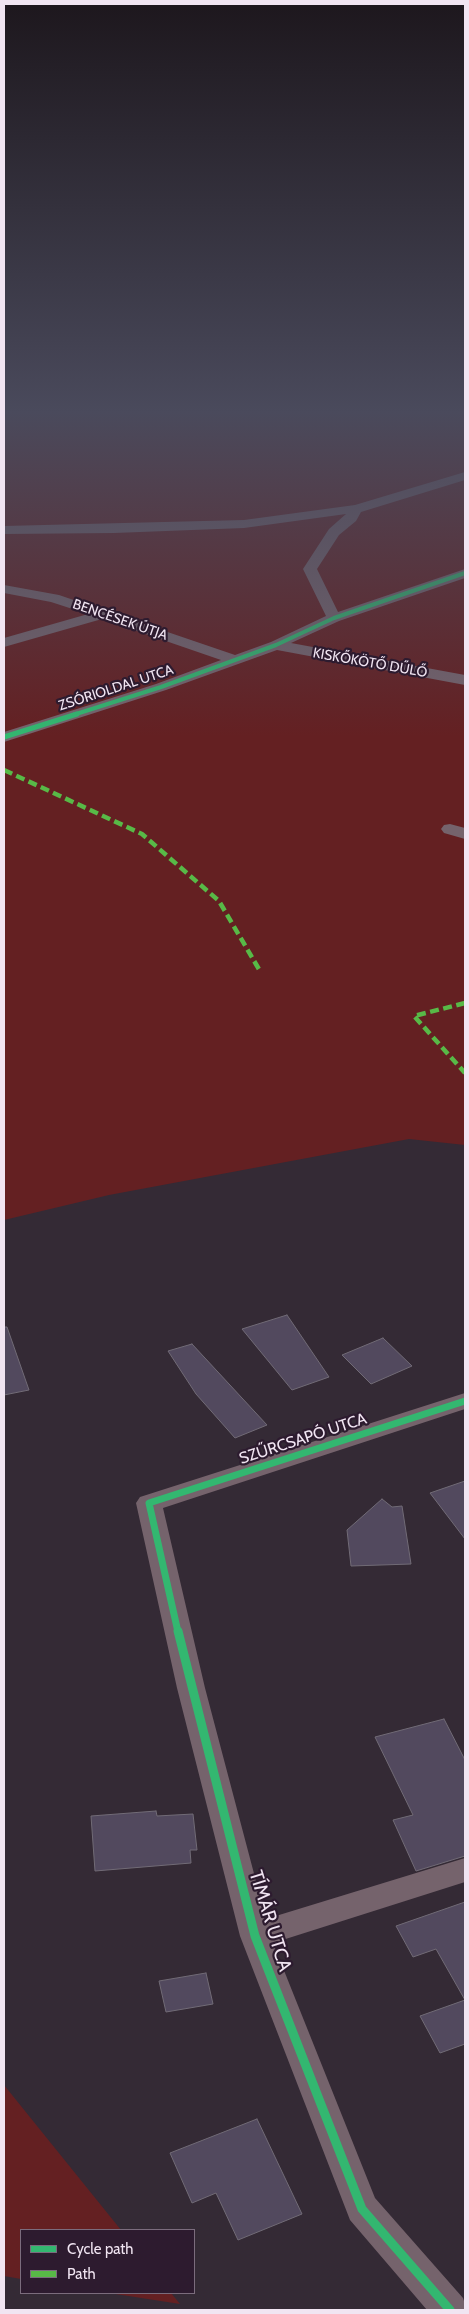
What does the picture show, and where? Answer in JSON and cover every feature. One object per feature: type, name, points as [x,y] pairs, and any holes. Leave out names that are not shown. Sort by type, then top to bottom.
[{"type":"street","points":[[4,530],[114,529],[244,524],[272,520]]},
{"type":"street","points":[[334,618],[310,569],[334,532],[349,520]]},
{"type":"street","name":"ZSÓRIOLDAL UTCA","points":[[4,737],[161,688],[276,645],[334,618],[465,573]]},
{"type":"street","name":"BENCÉSEK ÚTJA","points":[[4,589],[54,598],[235,660]]},
{"type":"street","points":[[4,643],[105,614]]},
{"type":"street","name":"KISKŐKÖTŐ DŰLŐ","points":[[276,645],[465,680]]},
{"type":"street","name":"SZŰRCSAPÓ UTCA","points":[[149,1503],[465,1401]]},
{"type":"street","name":"TÍMÁR UTCA","points":[[149,1503],[191,1688],[255,1936],[362,2209],[450,2310]]},
{"type":"street","points":[[255,1936],[465,1870]]},
{"type":"shaded area","points":[[4,520],[465,520],[465,1145],[409,1139],[109,1195],[4,1220]]},
{"type":"shaded area","points":[[4,2085],[120,2229],[20,2229],[20,2279],[4,2276]]},
{"type":"shaded area","points":[[115,2294],[172,2294],[180,2304]]},
{"type":"building","points":[[287,1315],[329,1377],[292,1390],[242,1329]]},
{"type":"building","points":[[4,1327],[7,1327],[29,1390],[4,1395]]},
{"type":"building","points":[[383,1338],[412,1366],[371,1384],[342,1355]]},
{"type":"building","points":[[192,1344],[267,1425],[235,1438],[196,1394],[168,1351]]},
{"type":"building","points":[[465,1481],[465,1539],[430,1493]]},
{"type":"building","points":[[382,1499],[392,1507],[402,1506],[411,1564],[351,1566],[347,1530]]},
{"type":"building","points":[[444,1719],[465,1760],[465,1856],[416,1871],[393,1820],[413,1815],[375,1737]]},
{"type":"building","points":[[156,1811],[157,1816],[193,1814],[197,1850],[190,1850],[191,1863],[95,1871],[91,1816]]},
{"type":"building","points":[[465,1902],[465,2000],[436,1949],[413,1957],[396,1926]]},
{"type":"building","points":[[206,1973],[213,2004],[166,2012],[159,1981]]},
{"type":"building","points":[[465,2000],[465,2044],[440,2053],[420,2016]]},
{"type":"building","points":[[257,2119],[302,2214],[238,2240],[216,2193],[192,2203],[170,2153]]},
{"type":"marked path","points":[[4,770],[142,834],[219,901],[260,971]]},
{"type":"marked path","points":[[465,1003],[414,1016],[465,1073]]},
{"type":"cycle path","points":[[4,737],[161,687],[276,645],[334,618],[465,573]]},
{"type":"cycle path","points":[[450,2310],[362,2209],[255,1936],[191,1688],[149,1503],[465,1401]]}]
